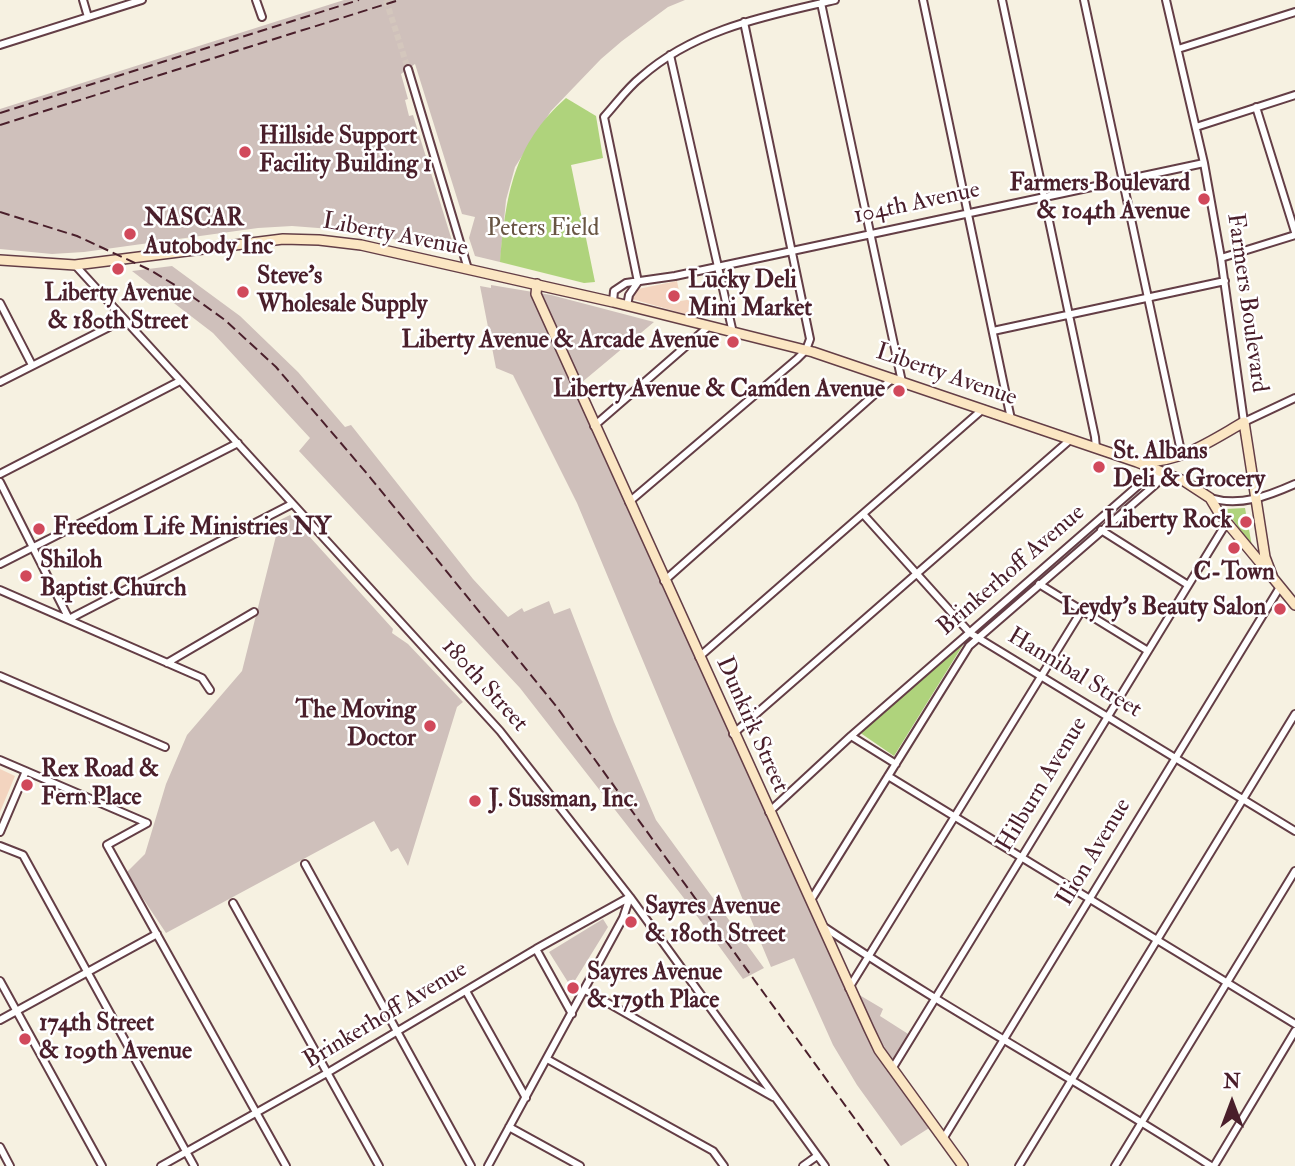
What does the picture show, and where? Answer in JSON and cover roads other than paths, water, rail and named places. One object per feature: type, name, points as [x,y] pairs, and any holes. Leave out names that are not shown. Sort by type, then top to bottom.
[{"type":"main road","name":"Liberty Avenue","points":[[0,260],[75,265],[257,241],[306,239],[361,245],[613,302],[806,351],[1071,439],[1184,481],[1210,498],[1273,579]]},
{"type":"main road","name":"Dunkirk Street","points":[[537,284],[536,294],[594,426],[849,988],[879,1050],[963,1166]]},
{"type":"main road","points":[[1137,462],[1155,462],[1182,456],[1244,422]]},
{"type":"main road","name":"Farmers Boulevard","points":[[1244,422],[1265,558],[1273,579],[1295,605]]},
{"type":"street","points":[[83,0],[88,17]]},
{"type":"street","points":[[0,45],[142,0]]},
{"type":"street","points":[[257,0],[262,17]]},
{"type":"street","points":[[627,306],[629,295],[638,282],[604,117],[638,78],[670,55],[704,36],[744,22],[835,0]]},
{"type":"street","points":[[923,0],[1011,419]]},
{"type":"street","points":[[1002,0],[1096,448]]},
{"type":"street","points":[[1084,0],[1182,456]]},
{"type":"street","name":"Farmers Boulevard","points":[[1167,0],[1204,163],[1225,281],[1244,422]]},
{"type":"street","points":[[664,580],[897,380],[870,234],[821,3]]},
{"type":"street","points":[[1178,49],[1295,12]]},
{"type":"street","points":[[629,502],[806,351],[810,340],[744,22]]},
{"type":"street","points":[[670,55],[733,333]]},
{"type":"street","points":[[408,69],[468,269]]},
{"type":"street","points":[[1196,127],[1295,95]]},
{"type":"street","points":[[1221,258],[1295,234],[1256,107]]},
{"type":"street","name":"104th Avenue","points":[[613,302],[617,287],[638,282],[1204,163]]},
{"type":"street","name":"180th Street","points":[[75,265],[500,731],[630,897],[825,1166]]},
{"type":"street","points":[[993,331],[1225,281]]},
{"type":"street","points":[[0,303],[32,365]]},
{"type":"street","points":[[0,382],[123,320]]},
{"type":"street","points":[[594,426],[708,327]]},
{"type":"street","points":[[0,474],[180,381]]},
{"type":"street","points":[[1244,422],[1295,398]]},
{"type":"street","points":[[699,657],[983,409]]},
{"type":"street","points":[[733,734],[1071,439]]},
{"type":"street","points":[[0,564],[237,443]]},
{"type":"street","name":"Brinkerhoff Avenue","points":[[769,812],[851,736],[1148,477],[1160,472]]},
{"type":"street","name":"Brinkerhoff Avenue","points":[[811,900],[970,646],[1156,484],[1160,472]]},
{"type":"street","points":[[0,482],[69,619]]},
{"type":"street","name":"Liberty Avenue","points":[[1210,498],[1226,501],[1256,499],[1295,484]]},
{"type":"street","points":[[69,619],[292,504]]},
{"type":"street","name":"Hannibal Street","points":[[863,514],[970,634],[1295,831]]},
{"type":"street","name":"Hilburn Avenue","points":[[892,1069],[1227,522]]},
{"type":"street","points":[[1094,524],[1188,585]]},
{"type":"street","points":[[1032,578],[1148,651]]},
{"type":"street","name":"Ilion Avenue","points":[[943,1139],[1280,587]]},
{"type":"street","points":[[0,590],[202,678],[210,690]]},
{"type":"street","points":[[849,988],[1082,610]]},
{"type":"street","points":[[167,663],[254,612]]},
{"type":"street","points":[[0,676],[165,747]]},
{"type":"street","points":[[1019,1166],[1295,713]]},
{"type":"street","points":[[851,736],[896,764]]},
{"type":"street","points":[[0,760],[147,823],[107,845],[286,1166]]},
{"type":"street","points":[[0,832],[26,771]]},
{"type":"street","points":[[888,776],[1295,1024]]},
{"type":"street","points":[[0,846],[23,855],[194,1166]]},
{"type":"street","points":[[305,864],[471,1166]]},
{"type":"street","points":[[1115,1166],[1295,871]]},
{"type":"street","points":[[488,1166],[585,990],[623,918],[630,897]]},
{"type":"street","name":"Brinkerhoff Avenue","points":[[161,1166],[630,897]]},
{"type":"street","points":[[233,903],[379,1166]]},
{"type":"street","points":[[823,926],[1212,1166],[1295,1031]]},
{"type":"street","points":[[0,1020],[157,934]]},
{"type":"street","points":[[831,946],[850,945]]},
{"type":"street","points":[[536,949],[572,1014]]},
{"type":"street","points":[[0,981],[102,1166]]},
{"type":"street","points":[[585,990],[775,1098]]},
{"type":"street","points":[[466,991],[526,1098]]},
{"type":"street","points":[[547,1059],[713,1151],[724,1166]]},
{"type":"street","points":[[509,1127],[580,1166]]},
{"type":"street","points":[[0,1147],[10,1166]]},
{"type":"street","points":[[803,1166],[817,1156]]},
{"type":"tunnel","points":[[386,0],[408,69]]},
{"type":"railway","points":[[0,113],[359,0]]},
{"type":"railway","points":[[0,125],[399,0]]},
{"type":"railway","points":[[0,212],[77,236],[150,270],[225,320],[276,367],[369,476],[556,706],[889,1166]]},
{"type":"place","name":"Hillside Support Facility Building 1","points":[[245,152]]},
{"type":"place","name":"Farmers Boulevard & 104th Avenue","points":[[1204,199]]},
{"type":"place","name":"NASCAR Autobody Inc","points":[[130,234]]},
{"type":"place","name":"Liberty Avenue & 180th Street","points":[[118,269]]},
{"type":"place","name":"Steve's Wholesale Supply","points":[[243,292]]},
{"type":"place","name":"Lucky Deli Mini Market","points":[[674,296]]},
{"type":"place","name":"Liberty Avenue & Arcade Avenue","points":[[733,342]]},
{"type":"place","name":"Liberty Avenue & Camden Avenue","points":[[899,391]]},
{"type":"place","name":"St. Albans Deli & Grocery","points":[[1099,467]]},
{"type":"place","name":"Liberty Rock","points":[[1246,522]]},
{"type":"place","name":"Freedom Life Ministries NY","points":[[39,529]]},
{"type":"place","name":"C-Town","points":[[1234,548]]},
{"type":"place","name":"Shiloh Baptist Church","points":[[26,576]]},
{"type":"place","name":"Leydy's Beauty Salon","points":[[1280,609]]},
{"type":"place","name":"The Moving Doctor","points":[[430,726]]},
{"type":"place","name":"Rex Road & Fern Place","points":[[27,785]]},
{"type":"place","name":"J. Sussman, Inc.","points":[[475,801]]},
{"type":"place","name":"Sayres Avenue & 180th Street","points":[[631,922]]},
{"type":"place","name":"Sayres Avenue & 179th Place","points":[[573,988]]},
{"type":"place","name":"174th Street & 109th Avenue","points":[[25,1039]]},
{"type":"park label","name":"Peters Field","points":[[543,230]]}]
